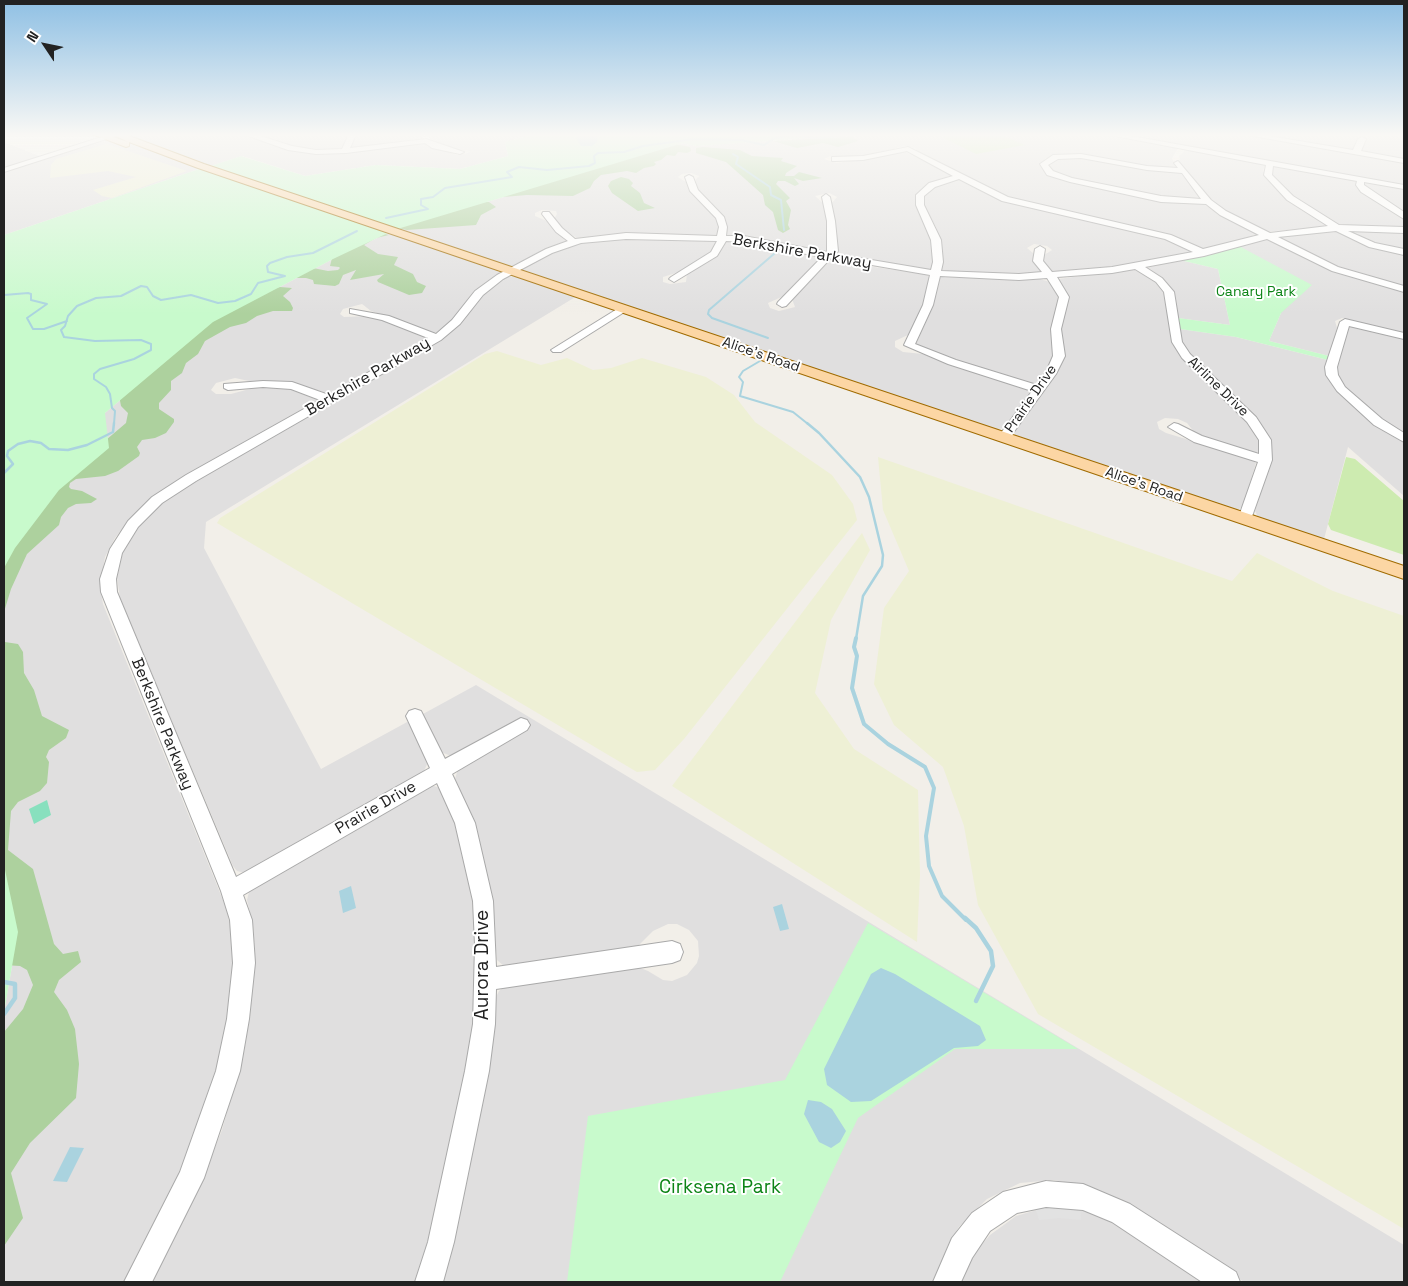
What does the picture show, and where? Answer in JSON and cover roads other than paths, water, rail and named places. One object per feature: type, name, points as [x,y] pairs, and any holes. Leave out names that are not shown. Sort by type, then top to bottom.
[{"type":"main road","name":"Alice's Road","points":[[285,194],[1404,573]]},
{"type":"street","points":[[674,279],[714,254],[720,247],[723,227],[720,217],[697,194]]},
{"type":"street","points":[[923,194],[919,201],[936,240],[938,256],[928,305],[909,346],[945,360],[1039,389]]},
{"type":"street","points":[[994,194],[1016,202],[1168,237],[1204,252]]},
{"type":"street","points":[[1136,194],[1160,199],[1208,202]]},
{"type":"street","points":[[1202,194],[1208,202],[1223,213],[1335,269],[1404,288]]},
{"type":"street","points":[[1284,194],[1364,242],[1404,252]]},
{"type":"street","points":[[1370,194],[1404,216]]},
{"type":"street","points":[[782,304],[829,256],[833,248],[826,197]]},
{"type":"street","points":[[546,214],[559,230],[574,242]]},
{"type":"street","name":"Berkshire Parkway","points":[[138,1282],[191,1178],[228,1071],[238,1019],[244,963],[241,920],[231,891],[109,592],[110,566],[123,536],[157,500],[191,478],[437,338],[456,322],[484,289],[511,271],[549,251],[574,242],[613,236],[722,238],[770,243],[829,256],[936,273],[988,277],[1050,276],[1138,266],[1204,252],[1267,235],[1338,228],[1404,230]]},
{"type":"street","name":"Prairie Drive","points":[[1004,437],[1057,363],[1059,350],[1056,329],[1064,303],[1061,291],[1038,261],[1040,249]]},
{"type":"street","name":"Airline Drive","points":[[1138,266],[1159,280],[1169,292],[1177,342],[1186,356],[1260,430],[1267,450],[1266,460],[1245,519]]},
{"type":"street","points":[[557,350],[622,308]]},
{"type":"street","points":[[354,311],[385,318],[437,338]]},
{"type":"street","points":[[1404,336],[1345,322],[1331,368],[1336,383],[1378,422],[1404,438]]},
{"type":"street","points":[[228,386],[264,384],[292,386],[330,399]]},
{"type":"street","points":[[1174,427],[1198,439],[1266,460]]},
{"type":"street","name":"Aurora Drive","points":[[415,716],[465,823],[483,901],[487,978],[484,1024],[477,1071],[441,1242],[430,1282]]},
{"type":"street","name":"Prairie Drive","points":[[231,891],[521,725]]},
{"type":"street","points":[[487,978],[672,952]]},
{"type":"street","points":[[947,1282],[962,1248],[981,1222],[1012,1201],[1046,1194],[1083,1197],[1121,1213],[1226,1282]]},
{"type":"water","points":[[351,886],[356,908],[343,913],[339,891]]},
{"type":"water","points":[[782,904],[789,929],[780,931],[773,907]]},
{"type":"water","points":[[881,968],[895,974],[980,1026],[986,1040],[978,1046],[954,1048],[871,1101],[851,1102],[827,1085],[824,1069],[871,974]]},
{"type":"water","points":[[808,1100],[821,1102],[832,1109],[846,1131],[840,1142],[831,1148],[819,1142],[804,1114]]},
{"type":"water","points":[[70,1147],[84,1148],[67,1182],[53,1181]]},
{"type":"waterway","points":[[386,218],[428,209],[421,205],[421,199],[433,197],[437,194]]},
{"type":"waterway","points":[[771,194],[781,200],[784,230]]},
{"type":"waterway","points":[[66,321],[68,316],[77,306],[96,298],[121,296],[141,286],[147,287],[153,296],[161,300],[191,295],[218,303],[235,301],[251,294],[258,283],[285,276],[268,272],[267,266],[270,263],[287,257],[313,253],[357,231]]},
{"type":"waterway","points":[[768,338],[712,318],[708,314],[709,310],[775,253]]},
{"type":"waterway","points":[[4,295],[28,293],[31,294],[31,300],[47,304],[27,318],[33,329],[44,329],[66,321]]},
{"type":"waterway","points":[[66,321],[61,330],[64,337],[95,341],[141,340],[151,344],[151,350],[134,359],[100,369],[94,374],[94,379],[106,387],[110,394],[112,408],[115,411],[114,424]]},
{"type":"waterway","points":[[760,361],[743,371],[739,377],[743,382],[740,396],[793,412],[808,424]]},
{"type":"waterway","points":[[4,473],[13,464],[7,456],[8,451],[18,444],[30,441],[41,443],[49,449],[68,450],[87,445],[113,432],[114,423]]},
{"type":"waterway","points":[[807,423],[819,433],[860,477],[869,497],[883,555],[882,566],[863,596],[856,639]]},
{"type":"waterway","points":[[856,638],[854,647],[857,656],[852,688],[864,724],[888,744],[925,767],[934,788],[926,836],[929,866],[942,896],[966,920]]},
{"type":"waterway","points":[[965,918],[976,928],[991,951],[993,966],[976,1001]]},
{"type":"waterway","points":[[4,982],[15,984],[15,998],[4,1014]]},
{"type":"park label","name":"Canary Park","points":[[1256,292]]},
{"type":"park label","name":"Cirksena Park","points":[[720,1188]]}]
